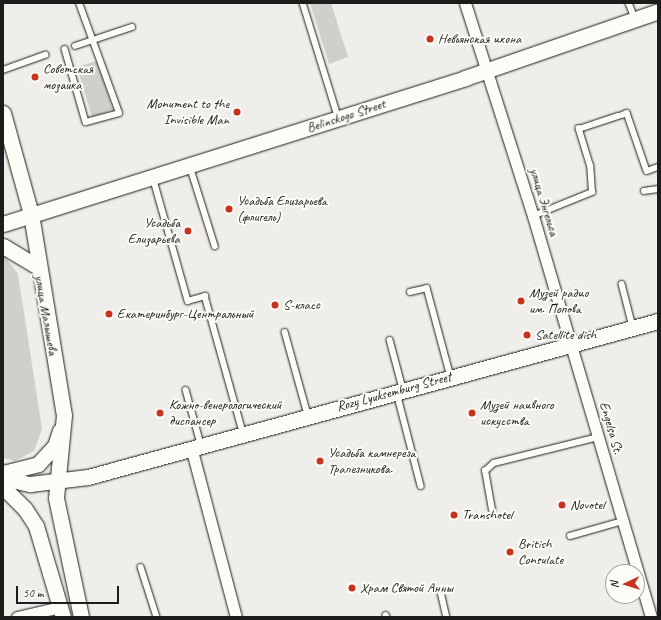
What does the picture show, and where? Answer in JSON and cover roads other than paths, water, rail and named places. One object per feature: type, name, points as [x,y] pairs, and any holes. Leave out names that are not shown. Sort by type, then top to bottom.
[{"type":"main road","name":"Belinskogo Street","points":[[3,224],[339,119],[658,11]]},
{"type":"main road","name":"улица Малышева","points":[[3,113],[31,214],[38,266],[64,416],[60,482],[56,498],[58,520],[81,617]]},
{"type":"main road","points":[[3,246],[38,266]]},
{"type":"main road","name":"Rozy Lyuksemburg Street","points":[[3,478],[30,484],[60,482],[88,477],[243,432],[658,321]]},
{"type":"main road","points":[[3,473],[28,469],[46,458],[55,446],[64,416]]},
{"type":"main road","points":[[3,487],[26,509],[36,526],[62,612]]},
{"type":"street","name":"улица Энгельса","points":[[465,3],[533,216],[571,344]]},
{"type":"street","name":"Engelsa St.","points":[[571,344],[622,521]]},
{"type":"street","points":[[196,445],[236,617]]},
{"type":"street","points":[[622,521],[651,617]]},
{"type":"street","points":[[17,617],[62,612]]},
{"type":"lane","points":[[65,49],[86,122],[119,113],[79,3]]},
{"type":"lane","points":[[303,3],[339,119]]},
{"type":"lane","points":[[629,3],[635,19]]},
{"type":"lane","points":[[75,46],[94,41],[132,27]]},
{"type":"lane","points":[[3,70],[45,55]]},
{"type":"lane","points":[[533,216],[592,192],[590,166],[578,129],[627,113],[647,171],[658,167]]},
{"type":"lane","points":[[190,166],[215,246]]},
{"type":"lane","points":[[153,177],[188,301],[205,296],[243,432]]},
{"type":"lane","points":[[644,191],[658,189]]},
{"type":"lane","points":[[622,284],[633,328]]},
{"type":"lane","points":[[410,292],[427,288],[451,377]]},
{"type":"lane","points":[[285,332],[308,415]]},
{"type":"lane","points":[[390,340],[421,486]]},
{"type":"lane","points":[[186,390],[196,445]]},
{"type":"lane","points":[[492,510],[485,471],[494,463],[598,437]]},
{"type":"lane","points":[[570,536],[622,521]]},
{"type":"lane","points":[[141,567],[157,617]]},
{"type":"lane","points":[[440,592],[447,617]]},
{"type":"place","name":"Невьянская икона","points":[[430,39]]},
{"type":"place","name":"Советская мозаика","points":[[35,77]]},
{"type":"place","name":"Monument to the Invisible Man","points":[[237,112]]},
{"type":"place","name":"Усадьба Елизарьева (флигель)","points":[[229,209]]},
{"type":"place","name":"Усадьба Елизарьева","points":[[188,231]]},
{"type":"place","name":"Музей радио им. Попова","points":[[521,301]]},
{"type":"place","name":"S-класс","points":[[275,305]]},
{"type":"place","name":"Екатеринбург-Центральный","points":[[109,314]]},
{"type":"place","name":"Satellite dish","points":[[527,335]]},
{"type":"place","name":"Кожно-венерологический диспансер","points":[[160,413]]},
{"type":"place","name":"Музей наивного искусства","points":[[472,413]]},
{"type":"place","name":"Усадьба камнереза Трапезникова.","points":[[320,461]]},
{"type":"place","name":"Novotel","points":[[562,505]]},
{"type":"place","name":"Transhotel","points":[[454,515]]},
{"type":"place","name":"British Consulate","points":[[510,552]]},
{"type":"place","name":"Храм Святой Анны","points":[[352,588]]}]
